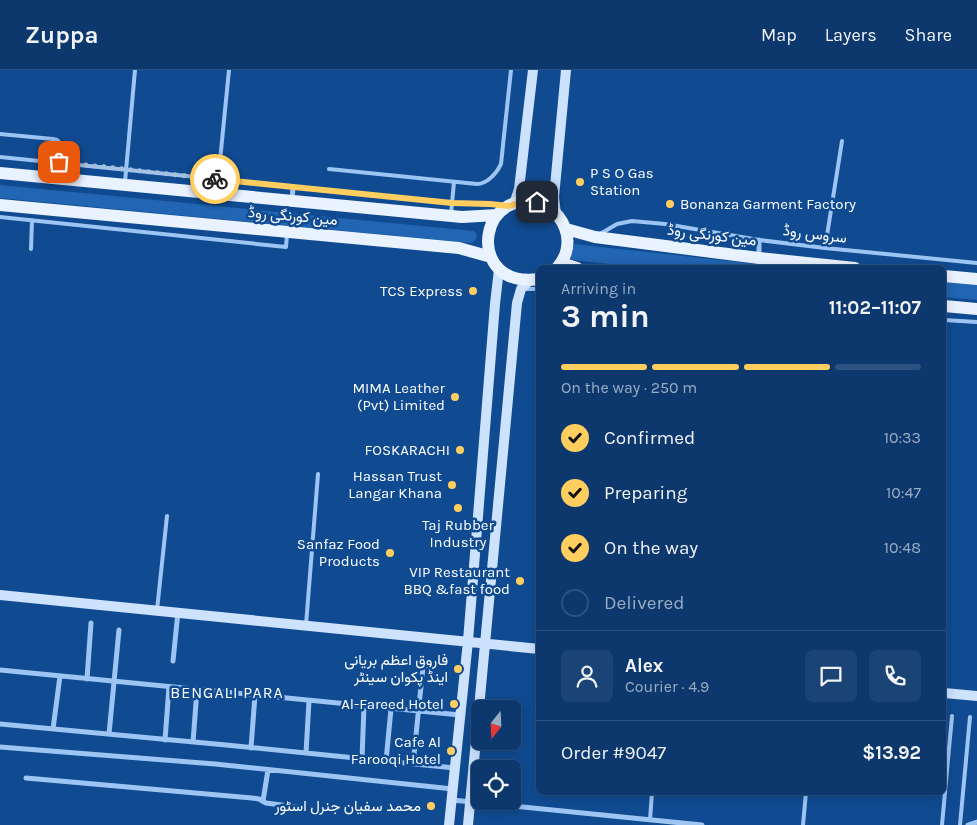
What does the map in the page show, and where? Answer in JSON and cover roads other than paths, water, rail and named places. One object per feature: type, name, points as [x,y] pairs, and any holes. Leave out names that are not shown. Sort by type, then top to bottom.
[{"type":"main road","name":"مین کورنگی روڈ","points":[[0,173],[450,216],[497,215]]},
{"type":"main road","points":[[532,284],[516,279],[499,269],[491,257],[488,236],[491,225],[497,215],[512,205],[525,201],[537,202],[556,214],[566,229],[567,238],[566,251],[559,265]]},
{"type":"main road","name":"مین کورنگی روڈ","points":[[0,205],[458,248],[491,257]]},
{"type":"main road","name":"مین کورنگی روڈ","points":[[566,229],[596,237],[826,265]]},
{"type":"main road","points":[[946,276],[977,278]]},
{"type":"main road","points":[[946,306],[977,310]]},
{"type":"street","points":[[512,205],[519,189],[533,70]]},
{"type":"street","points":[[556,214],[554,197],[566,70]]},
{"type":"street","points":[[292,201],[293,187]]},
{"type":"street","points":[[759,240],[759,258]]},
{"type":"street","points":[[449,825],[468,641],[499,269]]},
{"type":"street","points":[[468,825],[517,303],[532,284]]},
{"type":"street","points":[[0,595],[536,648]]},
{"type":"street","points":[[173,661],[178,612]]},
{"type":"street","points":[[87,679],[91,623]]},
{"type":"street","points":[[109,734],[119,630]]},
{"type":"street","points":[[413,764],[423,667]]},
{"type":"street","points":[[0,670],[460,715]]},
{"type":"street","points":[[53,729],[60,676]]},
{"type":"street","points":[[165,740],[169,687]]},
{"type":"street","points":[[193,742],[198,690]]},
{"type":"street","points":[[946,693],[977,696]]},
{"type":"street","points":[[251,748],[255,695]]},
{"type":"street","points":[[306,753],[309,701]]},
{"type":"street","points":[[362,759],[364,706]]},
{"type":"street","points":[[386,761],[391,709]]},
{"type":"street","points":[[0,724],[455,768]]},
{"type":"street","points":[[0,747],[205,763],[453,789]]},
{"type":"street","points":[[263,801],[268,770]]},
{"type":"street","points":[[26,778],[252,798],[296,807]]},
{"type":"street","points":[[452,800],[702,825]]},
{"type":"street","points":[[968,825],[977,822]]},
{"type":"lane","points":[[124,185],[135,70]]},
{"type":"lane","points":[[217,194],[229,70]]},
{"type":"lane","points":[[329,169],[454,182],[485,183],[501,164],[511,70]]},
{"type":"lane","points":[[0,134],[58,140],[60,143],[59,162]]},
{"type":"lane","points":[[825,248],[842,141]]},
{"type":"lane","points":[[0,157],[452,203],[512,205]]},
{"type":"lane","points":[[450,216],[454,182]]},
{"type":"lane","points":[[0,217],[286,247],[287,232]]},
{"type":"lane","points":[[31,248],[32,220]]},
{"type":"lane","name":"سروس روڈ","points":[[596,237],[617,224],[632,221],[665,224],[759,240],[977,263]]},
{"type":"lane","points":[[946,320],[977,322]]},
{"type":"lane","points":[[306,625],[318,474]]},
{"type":"lane","points":[[157,610],[168,516]]},
{"type":"lane","points":[[946,781],[952,716]]},
{"type":"lane","points":[[960,825],[970,717]]},
{"type":"lane","points":[[650,820],[652,795]]},
{"type":"lane","points":[[803,825],[806,795]]},
{"type":"lane","points":[[942,825],[945,795]]},
{"type":"place","name":"P S O Gas Station","points":[[580,182]]},
{"type":"place","name":"Bonanza Garment Factory","points":[[670,204]]},
{"type":"place","name":"TCS Express","points":[[473,291]]},
{"type":"place","name":"MIMA Leather (Pvt) Limited","points":[[455,397]]},
{"type":"place","name":"FOSKARACHI","points":[[460,450]]},
{"type":"place","name":"Hassan Trust Langar Khana","points":[[452,485]]},
{"type":"place","name":"Taj Rubber Industry","points":[[458,508]]},
{"type":"place","name":"Sanfaz Food Products","points":[[390,553]]},
{"type":"place","name":"VIP Restaurant BBQ &fast food","points":[[520,581]]},
{"type":"place","name":"فاروق اعظم بریانی اینڈ پکوان سینٹر","points":[[458,669]]},
{"type":"place","name":"Al-Fareed Hotel","points":[[454,704]]},
{"type":"place","name":"Cafe Al Farooqi Hotel","points":[[451,751]]},
{"type":"place","name":"محمد سفیان جنرل اسٹور","points":[[431,806]]},
{"type":"district","name":"BENGALI PARA","points":[[227,692]]}]
